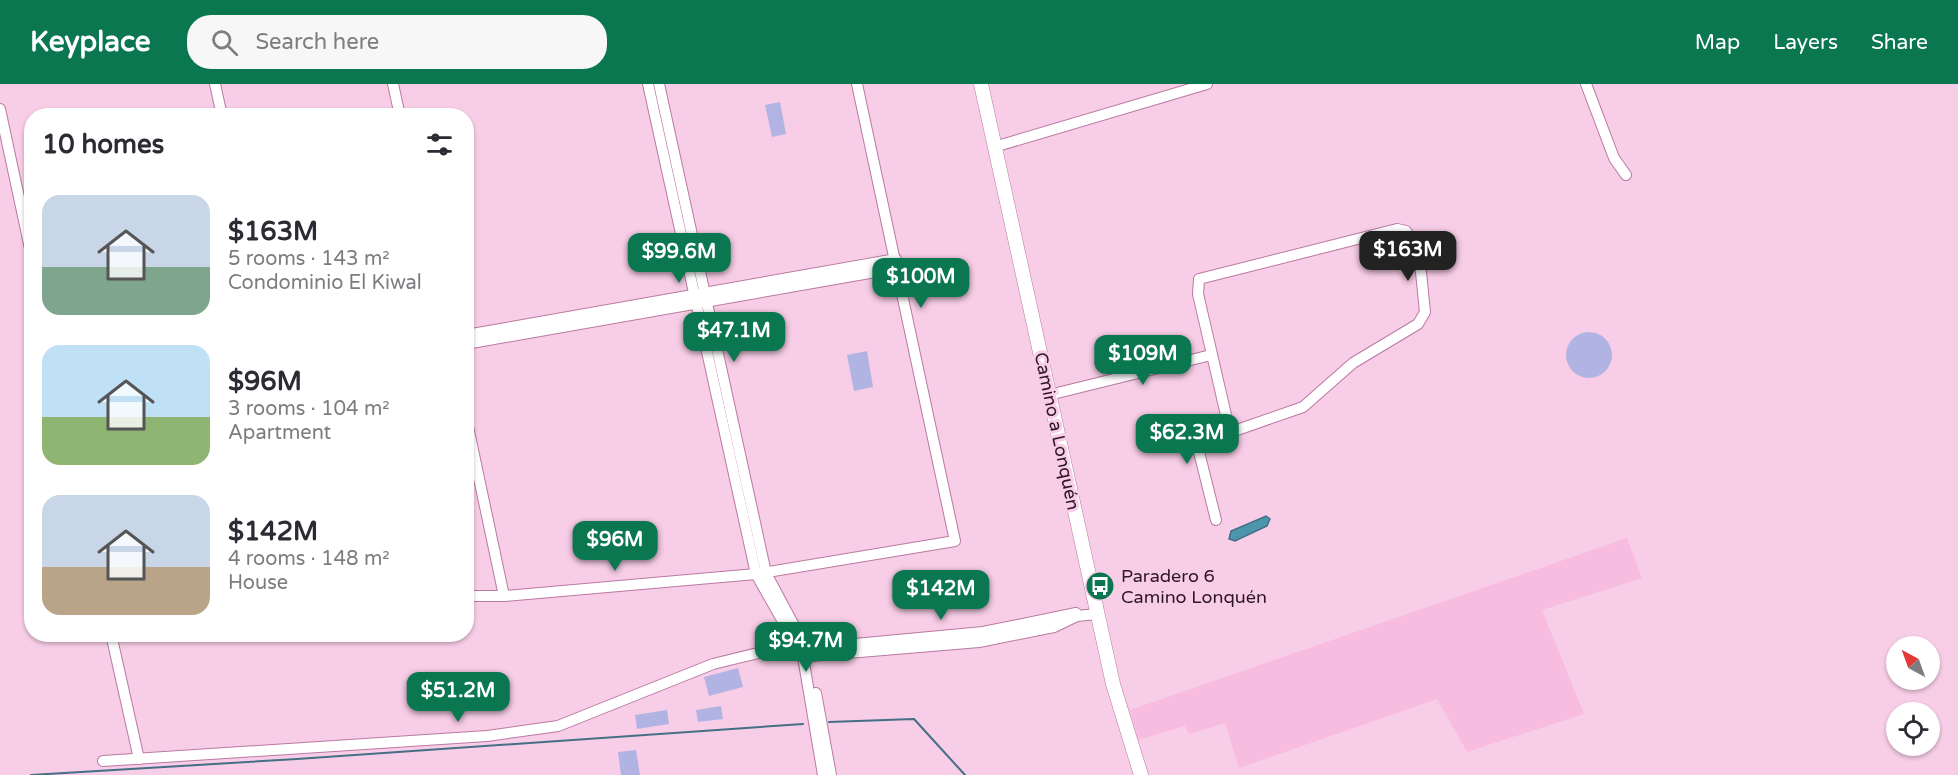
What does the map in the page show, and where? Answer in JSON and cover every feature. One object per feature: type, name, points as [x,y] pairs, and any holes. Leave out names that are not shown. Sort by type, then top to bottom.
[{"type":"main road","name":"Camino a Lonquén","points":[[981,84],[1113,684],[1141,775]]},
{"type":"street","points":[[215,84],[220,108]]},
{"type":"street","points":[[393,84],[398,108]]},
{"type":"street","points":[[648,84],[700,300],[761,574],[805,650],[831,775]]},
{"type":"street","points":[[658,84],[700,300]]},
{"type":"street","points":[[474,596],[504,596],[761,574],[955,541],[857,84]]},
{"type":"street","points":[[1586,84],[1611,152],[1626,175]]},
{"type":"street","points":[[994,147],[1203,85]]},
{"type":"street","points":[[0,109],[24,221]]},
{"type":"street","points":[[1216,520],[1199,452],[1201,448],[1224,439],[1230,430],[1297,410],[1357,360],[1418,324],[1425,312],[1417,247],[1406,231],[1397,229],[1201,278],[1197,289],[1230,430]]},
{"type":"street","points":[[474,342],[897,264]]},
{"type":"street","points":[[474,334],[700,300]]},
{"type":"street","points":[[1049,395],[1211,355]]},
{"type":"street","points":[[474,455],[504,596]]},
{"type":"street","points":[[103,761],[487,736],[540,730],[579,718],[713,664],[805,650],[994,630],[1097,611]]},
{"type":"street","points":[[113,642],[139,759]]},
{"type":"street","points":[[805,650],[823,775]]},
{"type":"shaded area","points":[[780,102],[786,134],[772,137],[765,105]]},
{"type":"shaded area","points":[[1589,332],[1598,333],[1606,338],[1611,346],[1611,364],[1606,372],[1598,377],[1589,378],[1580,377],[1572,372],[1567,364],[1566,355],[1567,346],[1572,338],[1580,333]]},
{"type":"shaded area","points":[[867,351],[873,387],[854,391],[847,355]]},
{"type":"shaded area","points":[[1266,516],[1270,519],[1267,526],[1235,541],[1229,539],[1231,531]]},
{"type":"shaded area","points":[[1627,538],[1642,578],[1542,610],[1584,714],[1467,752],[1437,699],[1239,768],[1225,723],[1189,734],[1185,726],[1138,740],[1130,710]]},
{"type":"shaded area","points":[[738,668],[743,687],[709,696],[704,677]]},
{"type":"shaded area","points":[[721,706],[723,719],[698,722],[696,710]]},
{"type":"shaded area","points":[[667,710],[669,724],[637,729],[635,715]]},
{"type":"shaded area","points":[[636,750],[640,775],[621,775],[618,752]]},
{"type":"waterway","points":[[829,722],[914,719],[965,775]]},
{"type":"waterway","points":[[31,775],[803,724]]},
{"type":"place","name":"Paradero 6 Camino Lonquén","points":[[1100,586]]}]
